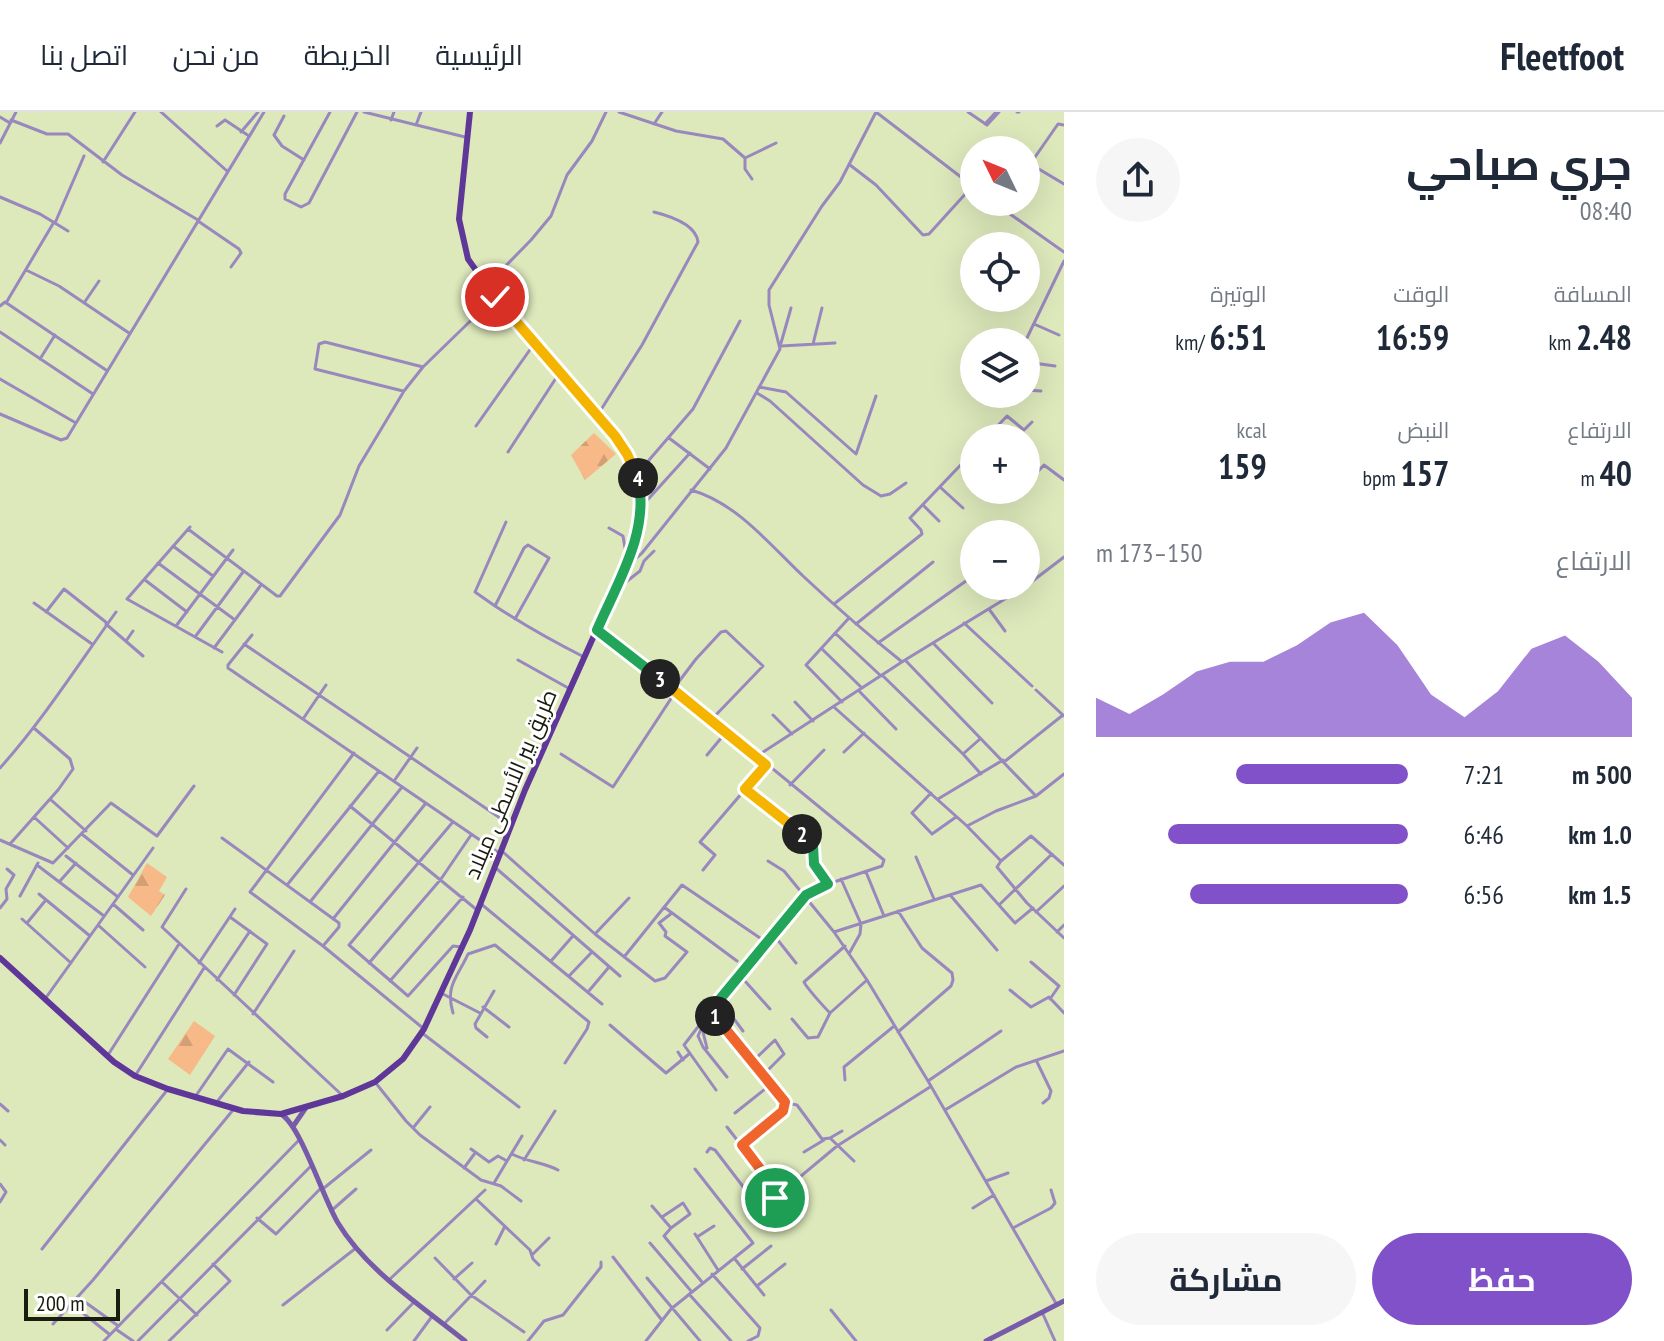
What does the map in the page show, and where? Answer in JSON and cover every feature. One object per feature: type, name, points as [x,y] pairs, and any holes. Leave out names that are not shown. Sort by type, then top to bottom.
[{"type":"main road","name":"طريق بير الأسطى ميلاد","points":[[1,959],[107,1057],[135,1076],[168,1089],[253,1113],[281,1114],[305,1109],[375,1082],[403,1059],[444,995],[510,825],[630,555],[639,530],[642,506],[637,474],[622,446],[495,297],[468,259],[460,228],[460,193],[470,112]]},
{"type":"street","points":[[0,143],[16,112]]},
{"type":"street","points":[[103,162],[135,112]]},
{"type":"street","points":[[161,112],[228,172]]},
{"type":"street","points":[[241,132],[258,112]]},
{"type":"street","points":[[0,414],[61,440],[67,438],[264,112]]},
{"type":"street","points":[[330,112],[285,197],[289,203],[301,207],[309,203],[357,112]]},
{"type":"street","points":[[365,112],[466,137]]},
{"type":"street","points":[[391,120],[394,112]]},
{"type":"street","points":[[416,125],[421,112]]},
{"type":"street","points":[[486,286],[551,216],[567,175],[592,141],[606,112]]},
{"type":"street","points":[[619,112],[676,131],[726,139],[745,158],[746,172],[752,179]]},
{"type":"street","points":[[654,124],[662,112]]},
{"type":"street","points":[[781,344],[769,305],[769,290],[850,165],[876,112],[960,177]]},
{"type":"street","points":[[968,112],[984,124],[998,112]]},
{"type":"street","points":[[284,116],[274,135],[282,146],[304,160]]},
{"type":"street","points":[[0,117],[47,134],[68,134],[103,162],[240,250],[231,267]]},
{"type":"street","points":[[217,126],[225,120],[249,136]]},
{"type":"street","points":[[1040,150],[1058,124],[1064,125]]},
{"type":"street","points":[[745,158],[776,143]]},
{"type":"street","points":[[0,306],[6,303],[54,223],[84,156]]},
{"type":"street","points":[[850,165],[876,185],[923,235],[929,234],[960,202]]},
{"type":"street","points":[[1040,167],[1064,184]]},
{"type":"street","points":[[0,197],[68,231]]},
{"type":"street","points":[[597,416],[642,345],[698,242],[692,228],[654,212]]},
{"type":"street","points":[[1017,216],[1064,252]]},
{"type":"street","points":[[1032,328],[1064,261]]},
{"type":"street","points":[[26,270],[54,283],[129,333]]},
{"type":"street","points":[[84,303],[99,281]]},
{"type":"street","points":[[222,652],[127,600],[189,528],[261,585],[280,596],[338,518],[356,471],[404,391],[423,367],[495,297]]},
{"type":"street","points":[[6,303],[107,371]]},
{"type":"street","points":[[623,571],[642,553],[735,435],[781,344],[791,308]]},
{"type":"street","points":[[813,344],[822,308]]},
{"type":"street","points":[[637,474],[693,409],[740,321]]},
{"type":"street","points":[[1034,324],[1059,335]]},
{"type":"street","points":[[0,332],[93,394]]},
{"type":"street","points":[[40,359],[55,335]]},
{"type":"street","points":[[404,391],[315,369],[319,344],[325,342],[423,367]]},
{"type":"street","points":[[476,426],[535,343]]},
{"type":"street","points":[[781,344],[835,343]]},
{"type":"street","points":[[1040,364],[1055,366]]},
{"type":"street","points":[[508,452],[560,372]]},
{"type":"street","points":[[0,379],[76,423]]},
{"type":"street","points":[[759,387],[786,392],[856,454],[876,396]]},
{"type":"street","points":[[757,393],[770,401],[863,485],[881,496],[906,483]]},
{"type":"street","points":[[999,424],[1007,416],[1017,424]]},
{"type":"street","points":[[669,438],[710,469]]},
{"type":"street","points":[[642,506],[690,453]]},
{"type":"street","points":[[834,604],[922,534],[910,518],[960,465]]},
{"type":"street","points":[[1040,469],[1044,465],[1064,480]]},
{"type":"street","points":[[940,487],[963,508]]},
{"type":"street","points":[[691,490],[714,500],[750,525],[849,618],[904,661],[1036,796]]},
{"type":"street","points":[[923,505],[939,521]]},
{"type":"street","points":[[506,522],[475,592],[515,619],[585,657]]},
{"type":"street","points":[[609,528],[623,536],[630,555]]},
{"type":"street","points":[[173,546],[213,576]]},
{"type":"street","points":[[495,606],[525,546],[548,556],[549,560],[515,619]]},
{"type":"street","points":[[176,626],[233,550]]},
{"type":"street","points":[[614,591],[640,571],[644,561],[654,551]]},
{"type":"street","points":[[757,756],[1026,586],[1064,557]]},
{"type":"street","points":[[856,624],[933,562]]},
{"type":"street","points":[[1059,562],[1064,567]]},
{"type":"street","points":[[158,563],[235,620]]},
{"type":"street","points":[[195,637],[244,571]]},
{"type":"street","points":[[144,579],[187,612]]},
{"type":"street","points":[[214,648],[261,585]]},
{"type":"street","points":[[878,643],[960,585]]},
{"type":"street","points":[[46,612],[63,589],[143,656]]},
{"type":"street","points":[[34,603],[92,644]]},
{"type":"street","points":[[989,609],[1005,631]]},
{"type":"street","points":[[0,768],[35,729],[116,612]]},
{"type":"street","points":[[842,702],[806,666],[849,618]]},
{"type":"street","points":[[938,799],[1004,761],[1064,715],[964,623]]},
{"type":"street","points":[[597,630],[727,731],[884,860],[882,866],[841,879],[806,895],[711,1010],[698,1038],[727,1077]]},
{"type":"street","points":[[126,641],[133,631]]},
{"type":"street","points":[[561,754],[613,787],[696,659],[722,631],[726,631],[762,664],[763,669],[712,719]]},
{"type":"street","points":[[835,633],[981,774]]},
{"type":"street","points":[[252,635],[228,668],[500,852],[655,981],[665,978],[687,952],[665,936],[666,932],[659,923],[672,913]]},
{"type":"street","points":[[933,642],[992,703]]},
{"type":"street","points":[[244,644],[510,825]]},
{"type":"street","points":[[821,648],[896,729]]},
{"type":"street","points":[[518,660],[570,689]]},
{"type":"street","points":[[303,719],[326,685]]},
{"type":"street","points":[[795,702],[813,721]]},
{"type":"street","points":[[834,707],[938,799],[1001,861]]},
{"type":"street","points":[[773,715],[792,734]]},
{"type":"street","points":[[10,844],[73,771],[70,759],[35,729]]},
{"type":"street","points":[[707,755],[727,731]]},
{"type":"street","points":[[844,752],[864,733]]},
{"type":"street","points":[[963,754],[981,738]]},
{"type":"street","points":[[394,781],[417,748]]},
{"type":"street","points":[[790,785],[824,750]]},
{"type":"street","points":[[354,753],[251,893],[323,946],[519,1107]]},
{"type":"street","points":[[703,870],[715,855],[700,842],[766,765]]},
{"type":"street","points":[[287,885],[379,771]]},
{"type":"street","points":[[967,826],[1036,796],[1064,774]]},
{"type":"street","points":[[0,840],[51,864],[111,803],[157,836],[194,786]]},
{"type":"street","points":[[310,902],[402,787]]},
{"type":"street","points":[[745,789],[811,841],[814,864],[828,884]]},
{"type":"street","points":[[931,793],[912,813],[932,834],[956,817]]},
{"type":"street","points":[[50,799],[133,875]]},
{"type":"street","points":[[333,919],[426,803]]},
{"type":"street","points":[[350,806],[602,1004]]},
{"type":"street","points":[[34,817],[68,848]]},
{"type":"street","points":[[453,822],[349,943],[409,996],[451,947],[462,947]]},
{"type":"street","points":[[369,963],[441,879],[471,835]]},
{"type":"street","points":[[1064,865],[1030,836],[997,867],[1034,910],[1064,938]]},
{"type":"street","points":[[222,838],[340,926],[323,946]]},
{"type":"street","points":[[45,999],[153,848]]},
{"type":"street","points":[[999,904],[1052,854]]},
{"type":"street","points":[[66,856],[118,897]]},
{"type":"street","points":[[916,857],[934,899]]},
{"type":"street","points":[[768,861],[781,868],[806,895],[850,952],[1057,1305]]},
{"type":"street","points":[[60,881],[76,863]]},
{"type":"street","points":[[20,896],[37,864],[104,916]]},
{"type":"street","points":[[494,867],[620,976]]},
{"type":"street","points":[[0,908],[14,875],[7,869]]},
{"type":"street","points":[[866,872],[884,916]]},
{"type":"street","points":[[841,879],[861,924],[860,934],[850,952]]},
{"type":"street","points":[[624,957],[680,886],[685,885],[763,940]]},
{"type":"street","points":[[834,932],[982,885],[1016,923],[1064,886]]},
{"type":"street","points":[[186,889],[161,925],[343,1096]]},
{"type":"street","points":[[39,894],[90,936]]},
{"type":"street","points":[[951,896],[997,950]]},
{"type":"street","points":[[390,981],[463,897]]},
{"type":"street","points":[[595,934],[629,898]]},
{"type":"street","points":[[27,923],[46,900]]},
{"type":"street","points":[[113,904],[143,930]]},
{"type":"street","points":[[664,907],[737,961]]},
{"type":"street","points":[[199,963],[235,909]]},
{"type":"street","points":[[898,911],[922,948],[952,973],[953,980],[951,986],[898,1032]]},
{"type":"street","points":[[230,917],[267,945],[234,995]]},
{"type":"street","points":[[22,919],[71,963]]},
{"type":"street","points":[[98,925],[145,967]]},
{"type":"street","points":[[1057,932],[1064,925]]},
{"type":"street","points":[[217,980],[250,931]]},
{"type":"street","points":[[773,934],[796,963]]},
{"type":"street","points":[[551,961],[573,936]]},
{"type":"street","points":[[107,1057],[179,944]]},
{"type":"street","points":[[444,995],[468,954],[495,945],[589,1022],[565,1063]]},
{"type":"street","points":[[830,1013],[804,982],[845,946]]},
{"type":"street","points":[[253,1014],[294,951]]},
{"type":"street","points":[[569,976],[591,952]]},
{"type":"street","points":[[1031,962],[1059,986],[1050,999]]},
{"type":"street","points":[[588,992],[609,967]]},
{"type":"street","points":[[135,1076],[204,968]]},
{"type":"street","points":[[741,972],[744,980],[770,1009]]},
{"type":"street","points":[[792,1019],[808,1038],[813,1039],[822,1034],[830,1013],[867,980]]},
{"type":"street","points":[[1010,990],[1031,1007],[1045,997],[1064,1013]]},
{"type":"street","points":[[487,1037],[475,1025],[494,991]]},
{"type":"street","points":[[444,995],[453,1013]]},
{"type":"street","points":[[444,995],[481,1014]]},
{"type":"street","points":[[720,1000],[743,1031]]},
{"type":"street","points":[[483,1007],[509,1027]]},
{"type":"street","points":[[711,1010],[785,1102],[797,1105],[824,1140]]},
{"type":"street","points":[[610,1025],[663,1072],[670,1072],[689,1054]]},
{"type":"street","points":[[702,1025],[685,1042],[689,1054],[716,1090]]},
{"type":"street","points":[[845,1080],[844,1067],[894,1026]]},
{"type":"street","points":[[928,1081],[1001,1031]]},
{"type":"street","points":[[752,1062],[775,1040],[784,1054],[763,1075]]},
{"type":"street","points":[[195,1097],[227,1049],[273,1082]]},
{"type":"street","points":[[945,1110],[1013,1068],[1064,1051]]},
{"type":"street","points":[[678,1052],[683,1060]]},
{"type":"street","points":[[1036,1061],[1051,1091],[1043,1103]]},
{"type":"street","points":[[216,1103],[249,1062]]},
{"type":"street","points":[[375,1082],[413,1128],[484,1182],[494,1183],[521,1201]]},
{"type":"street","points":[[735,1113],[771,1084]]},
{"type":"street","points":[[707,1152],[710,1148],[715,1150],[760,1211],[837,1146],[930,1087]]},
{"type":"street","points":[[42,1249],[168,1089]]},
{"type":"street","points":[[742,1145],[783,1111],[785,1102]]},
{"type":"street","points":[[0,1104],[8,1111]]},
{"type":"street","points":[[413,1128],[430,1107]]},
{"type":"street","points":[[53,1324],[234,1108]]},
{"type":"street","points":[[294,1126],[305,1109]]},
{"type":"street","points":[[524,1160],[555,1111]]},
{"type":"street","points":[[281,1114],[294,1126],[331,1211],[356,1247],[465,1341]]},
{"type":"street","points":[[727,1127],[780,1195]]},
{"type":"street","points":[[804,1152],[842,1131]]},
{"type":"street","points":[[494,1183],[522,1136]]},
{"type":"street","points":[[830,1138],[854,1161]]},
{"type":"street","points":[[0,1140],[5,1145]]},
{"type":"street","points":[[104,1341],[299,1140]]},
{"type":"street","points":[[257,1218],[276,1234],[321,1190],[371,1150]]},
{"type":"street","points":[[464,1168],[473,1151],[489,1162],[498,1156],[507,1161]]},
{"type":"street","points":[[512,1154],[558,1170]]},
{"type":"street","points":[[78,1297],[136,1341],[311,1166]]},
{"type":"street","points":[[646,1341],[671,1309],[753,1243],[695,1169]]},
{"type":"street","points":[[986,1181],[1008,1173]]},
{"type":"street","points":[[0,1184],[6,1193],[0,1202]]},
{"type":"street","points":[[331,1211],[356,1189]]},
{"type":"street","points":[[390,1279],[485,1190]]},
{"type":"street","points":[[1013,1228],[1051,1208],[1055,1203],[1051,1190]]},
{"type":"street","points":[[973,1208],[994,1195]]},
{"type":"street","points":[[476,1199],[530,1250],[539,1265]]},
{"type":"street","points":[[662,1217],[683,1203],[690,1214],[664,1236],[702,1282]]},
{"type":"street","points":[[652,1206],[671,1228]]},
{"type":"street","points":[[496,1244],[505,1226]]},
{"type":"street","points":[[714,1226],[696,1235],[718,1270]]},
{"type":"street","points":[[532,1255],[549,1238]]},
{"type":"street","points":[[650,1243],[731,1341]]},
{"type":"street","points":[[742,1269],[771,1246]]},
{"type":"street","points":[[283,1305],[356,1247]]},
{"type":"street","points":[[613,1257],[661,1319]]},
{"type":"street","points":[[435,1258],[471,1295],[524,1332]]},
{"type":"street","points":[[734,1258],[764,1295]]},
{"type":"street","points":[[528,1341],[544,1321],[563,1315],[601,1267],[601,1262]]},
{"type":"street","points":[[454,1279],[472,1263]]},
{"type":"street","points":[[169,1341],[230,1280],[213,1264]]},
{"type":"street","points":[[757,1286],[785,1264]]},
{"type":"street","points":[[712,1274],[760,1328],[758,1336],[748,1341]]},
{"type":"street","points":[[647,1278],[700,1341]]},
{"type":"street","points":[[161,1281],[197,1315]]},
{"type":"street","points":[[444,1324],[485,1281]]},
{"type":"street","points":[[387,1330],[416,1300]]},
{"type":"street","points":[[986,1341],[1064,1301]]},
{"type":"street","points":[[831,1310],[856,1341]]},
{"type":"street","points":[[1042,1312],[1055,1341]]},
{"type":"street","points":[[84,1314],[110,1334]]},
{"type":"street","points":[[414,1341],[433,1315]]},
{"type":"street","points":[[1001,1333],[1004,1341]]},
{"type":"green space","points":[[594,433],[616,454],[585,480],[571,455]]},
{"type":"green space","points":[[147,863],[167,877],[159,891],[165,895],[151,916],[128,897]]},
{"type":"green space","points":[[194,1021],[215,1036],[190,1075],[168,1059]]},
{"type":"route","points":[[495,297],[615,436],[637,474],[642,506],[639,530],[597,630],[690,701],[766,765],[745,789],[811,841],[814,864],[828,884],[806,895],[711,1010],[785,1102],[783,1111],[742,1145],[780,1195],[775,1198]]}]
